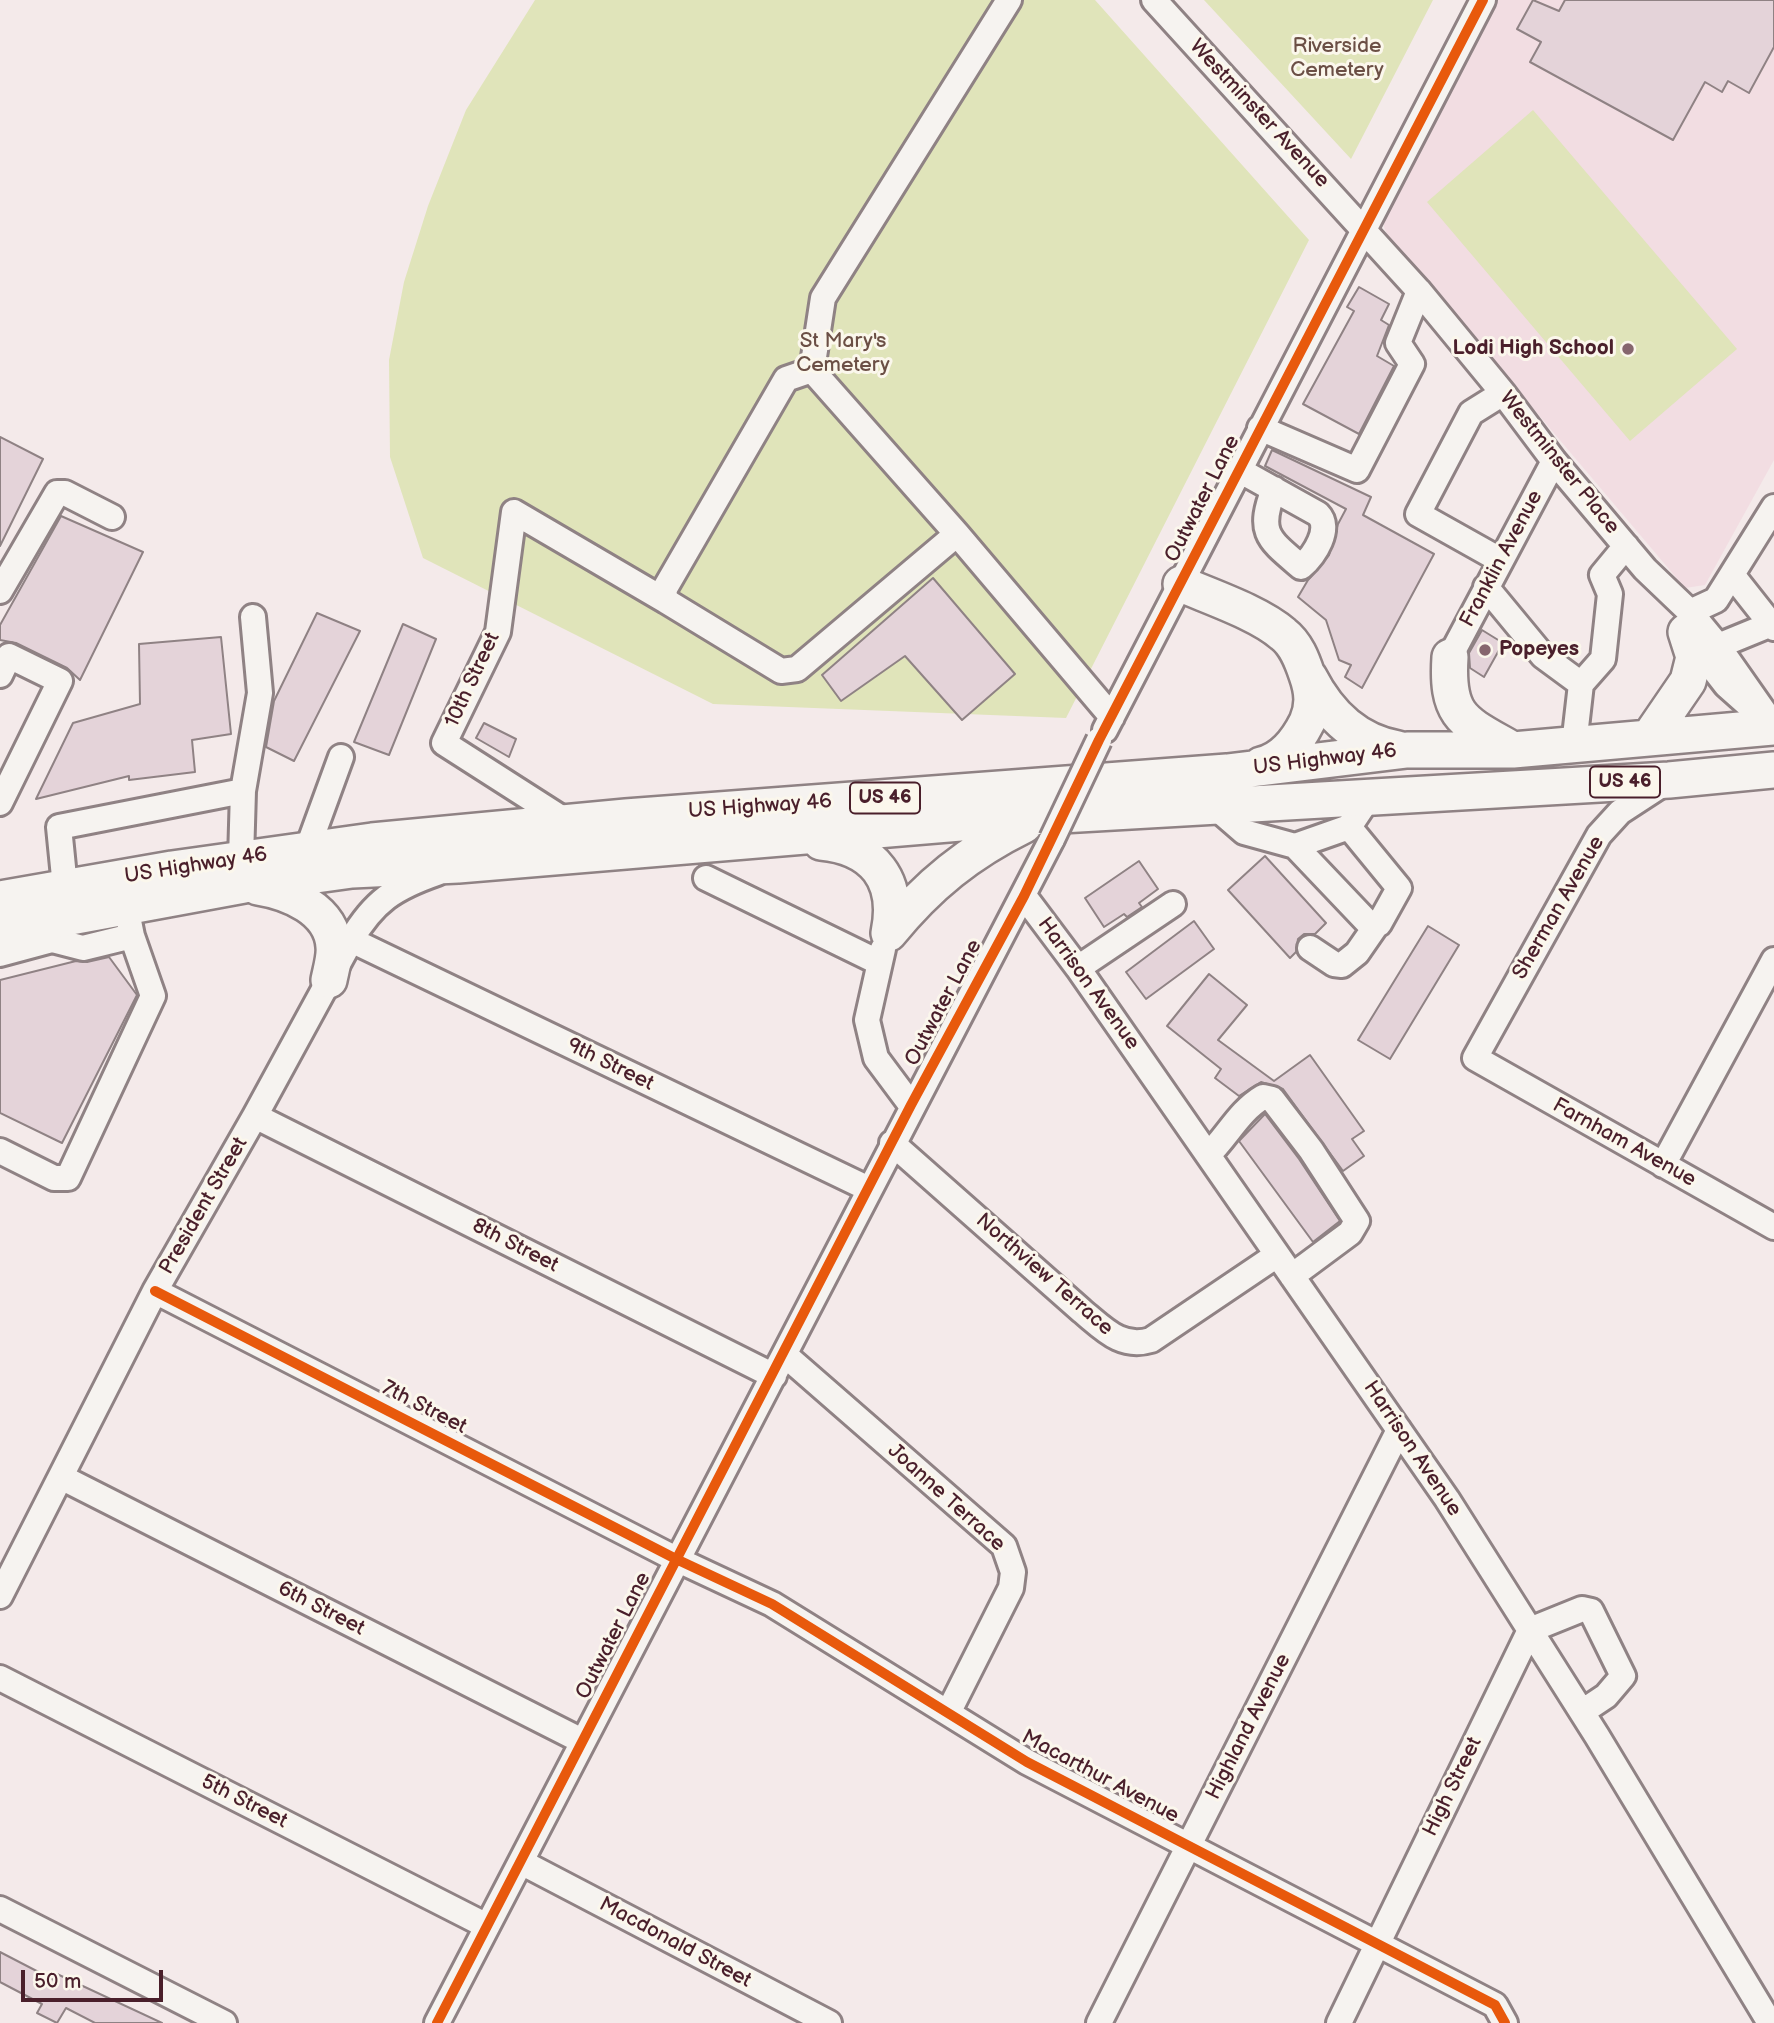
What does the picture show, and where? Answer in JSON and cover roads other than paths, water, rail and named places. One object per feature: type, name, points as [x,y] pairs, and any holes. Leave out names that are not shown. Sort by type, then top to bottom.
[{"type":"highway","points":[[1181,584],[1284,634],[1298,652],[1321,699],[1342,723],[1373,742],[1407,750]]},
{"type":"highway","points":[[1649,738],[1688,681],[1694,657],[1688,622]]},
{"type":"highway","points":[[1450,657],[1448,688],[1453,707],[1473,727],[1513,750]]},
{"type":"highway","points":[[1227,772],[1270,763],[1294,743],[1311,713],[1313,697],[1307,674]]},
{"type":"highway","name":"US Highway 46","points":[[0,930],[129,921],[243,872],[307,850],[569,822],[1227,772],[1407,750],[1513,750],[1774,726]]},
{"type":"highway","name":"US Highway 46","points":[[0,900],[65,887],[243,872],[458,865],[782,839],[1048,827],[1214,806],[1669,780],[1774,770]]},
{"type":"highway","points":[[884,948],[916,899],[952,867],[986,843],[1048,827]]},
{"type":"highway","points":[[782,839],[841,844],[860,851],[874,863],[891,893],[893,913],[884,948]]},
{"type":"highway","points":[[243,872],[284,891],[314,910],[327,923],[334,947],[329,980]]},
{"type":"street","points":[[812,370],[823,298],[1009,0]]},
{"type":"street","name":"Westminster Avenue","points":[[1154,0],[1364,228]]},
{"type":"street","name":"Outwater Lane","points":[[437,2023],[676,1559],[779,1366],[911,1105],[1024,896],[1048,827],[1100,740],[1483,0]]},
{"type":"street","name":"Westminster Place","points":[[1364,228],[1503,393],[1553,461],[1688,622],[1726,685],[1774,726]]},
{"type":"street","points":[[1260,428],[1357,470],[1412,364],[1398,343],[1419,291]]},
{"type":"street","points":[[812,370],[957,534],[1112,717]]},
{"type":"street","points":[[812,370],[786,379],[664,590],[666,601],[780,671],[797,669],[957,534]]},
{"type":"street","points":[[1500,560],[1418,514],[1471,413],[1503,393]]},
{"type":"street","name":"Franklin Avenue","points":[[1450,657],[1553,461]]},
{"type":"street","points":[[1239,470],[1274,489]]},
{"type":"street","points":[[0,591],[57,493],[65,493],[112,517]]},
{"type":"street","points":[[1688,622],[1716,600],[1774,507]]},
{"type":"street","name":"10th Street","points":[[569,822],[444,743],[498,632],[514,512],[666,601]]},
{"type":"street","points":[[1574,745],[1581,684],[1603,659],[1610,594],[1602,575],[1626,547]]},
{"type":"street","points":[[1718,646],[1772,625],[1733,576]]},
{"type":"street","points":[[1486,587],[1543,656],[1581,684]]},
{"type":"street","points":[[243,872],[243,791],[260,693],[253,617]]},
{"type":"street","name":"Westminster Place","points":[[1688,622],[1718,646],[1774,726]]},
{"type":"street","points":[[0,803],[60,681],[3,660]]},
{"type":"street","points":[[307,850],[341,757]]},
{"type":"street","name":"Sherman Avenue","points":[[1475,1058],[1599,835],[1620,812],[1669,780]]},
{"type":"street","points":[[65,887],[59,827],[243,791]]},
{"type":"street","points":[[1295,846],[1349,827],[1369,797]]},
{"type":"street","points":[[1214,806],[1244,832],[1295,846],[1364,922],[1375,927]]},
{"type":"street","points":[[1310,947],[1334,964],[1342,965],[1357,953],[1399,888],[1349,827]]},
{"type":"street","name":"President Street","points":[[0,1596],[155,1291],[368,912],[385,896],[413,881],[458,865]]},
{"type":"street","points":[[706,878],[884,948],[867,1020],[876,1058],[911,1105]]},
{"type":"street","name":"Harrison Avenue","points":[[1024,896],[1078,968],[1399,1430],[1530,1630],[1770,2023]]},
{"type":"street","points":[[1078,968],[1173,904]]},
{"type":"street","points":[[0,954],[52,940],[83,948],[129,921],[153,996],[68,1178],[54,1178],[0,1151]]},
{"type":"street","name":"9th Street","points":[[351,940],[869,1189]]},
{"type":"street","points":[[1662,1165],[1774,960]]},
{"type":"street","name":"Farnham Avenue","points":[[1475,1058],[1774,1227]]},
{"type":"street","points":[[1208,1155],[1227,1137],[1232,1126],[1263,1097],[1272,1099],[1311,1150],[1357,1221],[1350,1233],[1292,1276]]},
{"type":"street","name":"8th Street","points":[[255,1116],[779,1366]]},
{"type":"street","name":"Northview Terrace","points":[[892,1143],[1082,1311],[1114,1337],[1126,1343],[1151,1340],[1277,1255]]},
{"type":"street","name":"7th Street","points":[[155,1291],[676,1559]]},
{"type":"street","name":"Joanne Terrace","points":[[779,1366],[1004,1546],[1011,1558],[1011,1588],[948,1713]]},
{"type":"street","name":"Highland Avenue","points":[[1099,2023],[1399,1430]]},
{"type":"street","name":"6th Street","points":[[61,1477],[582,1741]]},
{"type":"street","name":"Macarthur Avenue","points":[[676,1559],[772,1604],[1027,1762],[1495,2005],[1505,2023]]},
{"type":"street","points":[[1530,1630],[1582,1609],[1591,1611],[1597,1619],[1623,1676],[1606,1696],[1581,1712]]},
{"type":"street","name":"High Street","points":[[1339,2023],[1530,1630]]},
{"type":"street","name":"5th Street","points":[[0,1678],[487,1926]]},
{"type":"street","name":"Macdonald Street","points":[[521,1862],[829,2023]]},
{"type":"street","points":[[0,1909],[224,2023]]},
{"type":"place","name":"Lodi High School","points":[[1628,349]]},
{"type":"place","name":"Popeyes","points":[[1485,650]]},
{"type":"park label","name":"Riverside Cemetery","points":[[1337,59]]},
{"type":"park label","name":"St Mary's Cemetery","points":[[843,354]]}]
